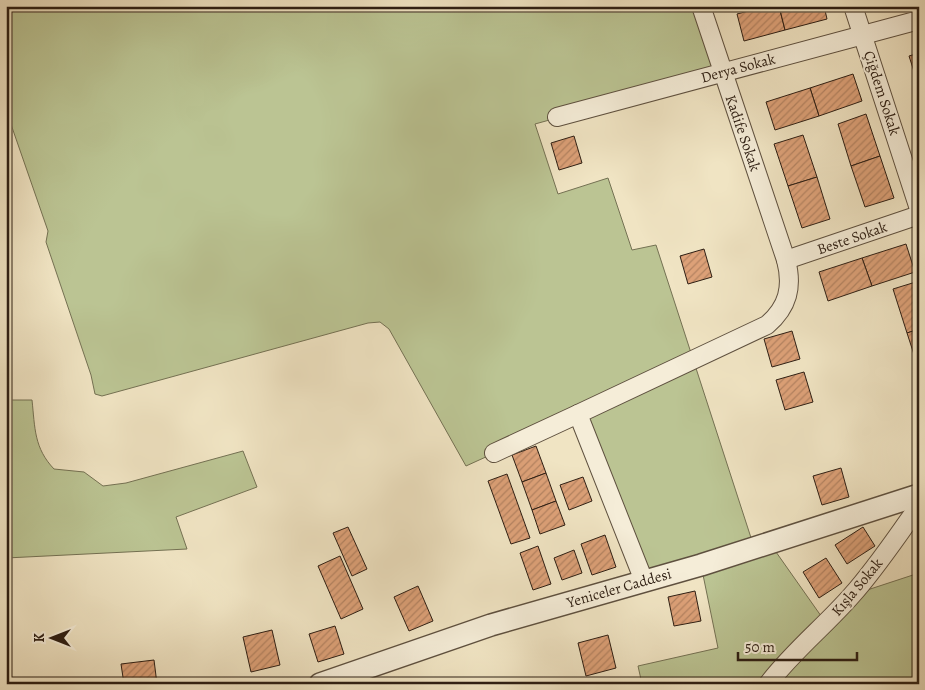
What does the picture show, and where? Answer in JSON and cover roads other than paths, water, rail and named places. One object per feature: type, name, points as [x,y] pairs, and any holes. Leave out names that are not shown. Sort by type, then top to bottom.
[{"type":"street","name":"Kadife Sokak","points":[[494,453],[767,325],[785,305],[789,278],[786,260],[701,6]]},
{"type":"street","name":"Çiğdem Sokak","points":[[854,6],[919,209]]},
{"type":"street","name":"Derya Sokak","points":[[557,116],[919,20]]},
{"type":"street","name":"Beste Sokak","points":[[786,260],[919,215]]},
{"type":"street","points":[[578,414],[644,581]]},
{"type":"street","name":"Yeniceler Caddesi","points":[[320,684],[491,625],[700,565],[919,495]]},
{"type":"street","name":"Kışla Sokak","points":[[768,684],[798,648],[826,623],[852,595],[877,565],[919,506]]}]
